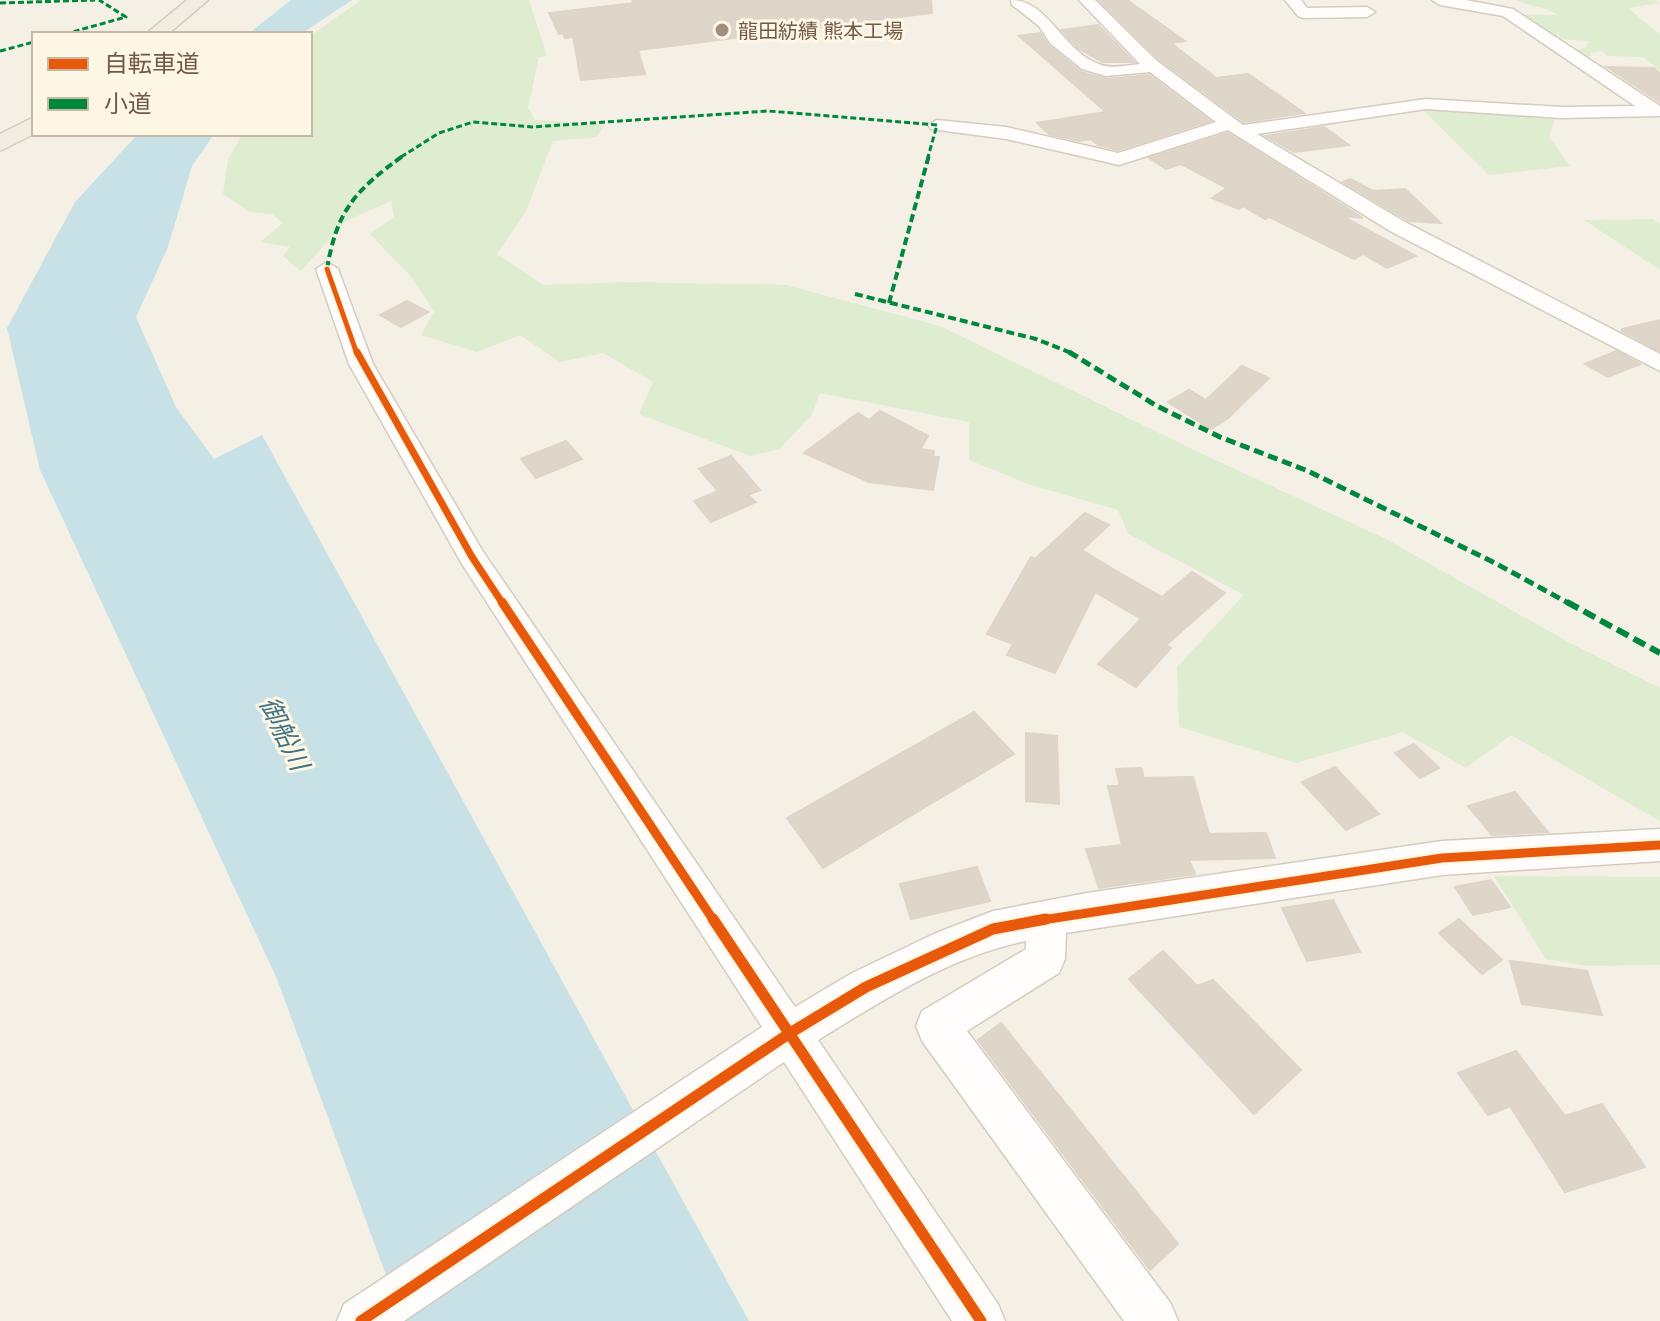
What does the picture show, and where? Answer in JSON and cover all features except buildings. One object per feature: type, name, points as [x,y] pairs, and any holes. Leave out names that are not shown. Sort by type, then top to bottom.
[{"type":"main road","points":[[159,32],[199,0]]},
{"type":"main road","points":[[0,144],[32,125]]},
{"type":"street","points":[[1087,0],[1154,67],[1233,128],[1392,222],[1660,364]]},
{"type":"street","points":[[1293,0],[1303,13],[1367,12]]},
{"type":"street","points":[[1440,0],[1508,12],[1657,111]]},
{"type":"street","points":[[1017,2],[1046,24],[1047,33],[1088,69],[1114,72],[1154,67]]},
{"type":"street","points":[[937,125],[1006,133],[1119,159],[1233,128],[1311,121],[1352,111],[1429,104],[1480,104],[1578,113],[1657,111]]},
{"type":"street","points":[[327,269],[361,364],[472,557],[981,1321]]},
{"type":"street","points":[[361,1321],[750,1063],[790,1033],[866,987],[993,929],[1442,858],[1660,845]]},
{"type":"street","points":[[1047,919],[1045,959],[937,1026],[1154,1321]]},
{"type":"green space","points":[[361,0],[529,0],[547,56],[539,57],[528,108],[535,120],[605,124],[597,137],[553,141],[526,211],[497,254],[543,285],[628,282],[786,285],[940,326],[1196,451],[1386,539],[1570,643],[1660,688],[1660,821],[1511,735],[1466,768],[1403,732],[1296,763],[1179,727],[1177,667],[1244,595],[1128,534],[1118,510],[1031,485],[969,460],[969,422],[820,393],[811,416],[779,449],[750,456],[639,414],[653,382],[603,353],[560,362],[520,335],[477,352],[421,335],[434,312],[414,280],[370,234],[394,217],[391,201],[346,221],[301,271],[283,256],[290,247],[260,242],[283,223],[272,214],[249,212],[223,194],[228,160],[241,136],[312,136],[312,35]]},
{"type":"green space","points":[[1516,0],[1655,0],[1660,3],[1628,8],[1660,35],[1660,70],[1643,57],[1607,56],[1602,51],[1591,53],[1589,57],[1576,56],[1568,51],[1586,48],[1588,41],[1560,39],[1557,27],[1558,39],[1515,14],[1558,15]]},
{"type":"green space","points":[[1421,108],[1556,115],[1549,137],[1570,166],[1489,175]]},
{"type":"green space","points":[[1653,219],[1660,224],[1660,270],[1584,220]]},
{"type":"green space","points":[[1494,876],[1660,877],[1660,965],[1587,966],[1546,959]]},
{"type":"water","points":[[312,0],[352,0],[304,32],[264,32]]},
{"type":"water","points":[[136,136],[213,136],[192,166],[168,247],[136,317],[176,407],[214,459],[262,435],[749,1321],[403,1321],[277,979],[40,470],[7,328],[75,202]]},
{"type":"waterway","name":"御船川","points":[[262,32],[305,0]]},
{"type":"marked path","points":[[0,3],[95,0]]},
{"type":"marked path","points":[[72,32],[126,17],[99,0]]},
{"type":"marked path","points":[[0,51],[32,43]]},
{"type":"marked path","points":[[327,269],[335,228],[351,203],[407,152],[454,127],[473,122],[532,127],[717,112],[792,111],[937,125],[889,303]]},
{"type":"marked path","points":[[855,294],[1036,339],[1076,355],[1157,406],[1220,437],[1308,471],[1495,563],[1660,653]]},
{"type":"cycle path","points":[[327,269],[361,364],[472,557],[981,1321]]},
{"type":"cycle path","points":[[361,1321],[790,1033],[866,987],[993,929],[1087,911],[1442,858],[1660,845]]},
{"type":"place","name":"龍田紡績 熊本工場","points":[[722,30]]}]
